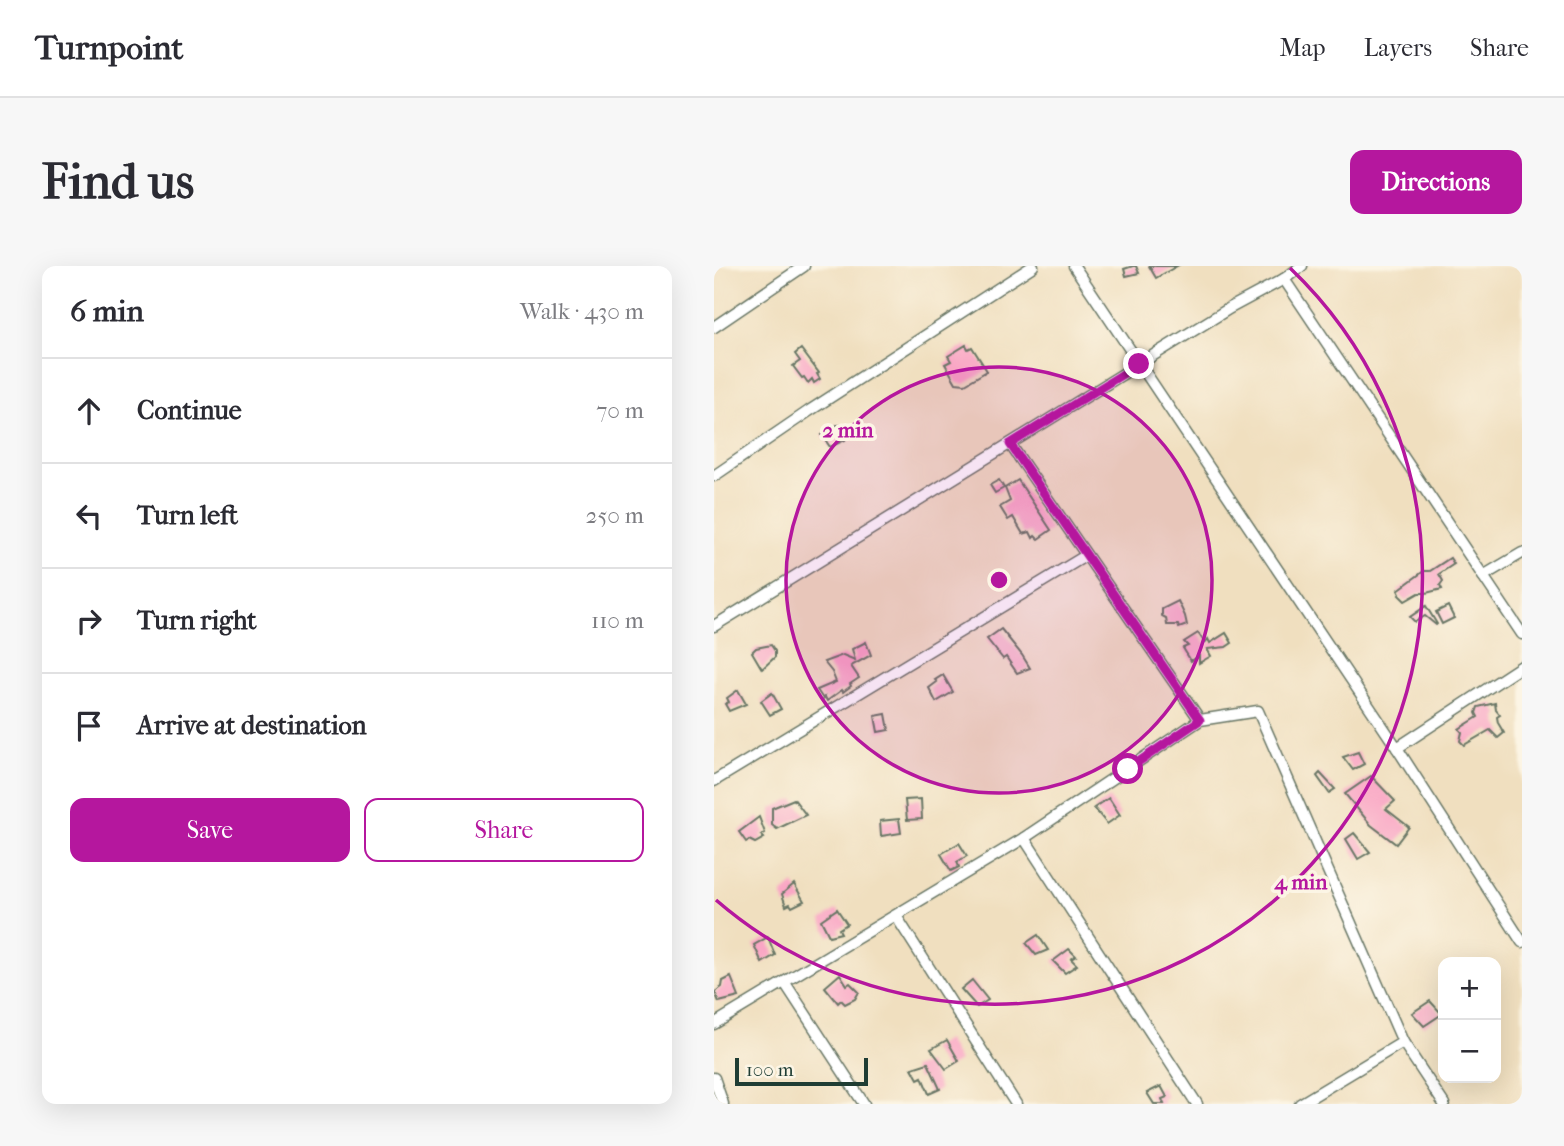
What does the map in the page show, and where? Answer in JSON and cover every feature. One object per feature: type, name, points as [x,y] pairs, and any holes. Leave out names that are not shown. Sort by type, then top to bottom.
[{"type":"street","points":[[714,327],[804,266]]},
{"type":"street","points":[[714,476],[1033,266]]},
{"type":"street","points":[[1074,266],[1397,748],[1522,942]]},
{"type":"street","points":[[714,626],[1302,266]]},
{"type":"street","points":[[1284,279],[1522,634]]},
{"type":"street","points":[[1010,444],[1200,720]]},
{"type":"street","points":[[1483,576],[1522,553]]},
{"type":"street","points":[[714,781],[1085,556]]},
{"type":"street","points":[[1397,748],[1522,666]]},
{"type":"street","points":[[714,1024],[1024,838],[1200,720],[1258,711],[1403,1042],[1444,1104]]},
{"type":"street","points":[[1024,838],[1197,1104]]},
{"type":"street","points":[[896,916],[1016,1104]]},
{"type":"street","points":[[785,983],[864,1104]]},
{"type":"street","points":[[1300,1104],[1403,1042]]},
{"type":"street","points":[[714,1078],[723,1104]]},
{"type":"building","points":[[1136,266],[1139,273],[1126,276],[1124,269]]},
{"type":"building","points":[[1149,266],[1177,266],[1156,278]]},
{"type":"building","points":[[966,345],[968,349],[972,347],[987,371],[965,384],[956,383],[945,364],[951,361],[948,356]]},
{"type":"building","points":[[801,349],[819,373],[817,374],[820,379],[814,383],[812,379],[808,383],[793,366],[800,361],[795,354]]},
{"type":"building","points":[[837,425],[846,426],[850,434],[845,440],[830,447],[822,435]]},
{"type":"building","points":[[999,480],[1004,488],[995,493],[990,485]]},
{"type":"building","points":[[1018,480],[1051,530],[1038,539],[1035,536],[1033,538],[1030,532],[1023,534],[1013,517],[1008,520],[1000,507],[1010,501],[1005,488]]},
{"type":"building","points":[[1450,558],[1454,564],[1439,574],[1443,581],[1440,585],[1442,589],[1419,593],[1405,601],[1399,595],[1398,590],[1424,571],[1430,571]]},
{"type":"building","points":[[1178,601],[1187,625],[1179,628],[1178,625],[1167,625],[1166,618],[1162,616],[1162,609]]},
{"type":"building","points":[[1426,606],[1436,625],[1425,616],[1415,622],[1410,617]]},
{"type":"building","points":[[1448,606],[1454,618],[1442,624],[1436,612]]},
{"type":"building","points":[[1001,629],[1030,668],[1017,673],[1006,657],[1003,659],[987,639]]},
{"type":"building","points":[[1198,633],[1205,643],[1208,639],[1210,643],[1226,633],[1232,643],[1226,647],[1207,649],[1211,656],[1199,663],[1199,656],[1191,661],[1183,648],[1188,646],[1184,642]]},
{"type":"building","points":[[866,642],[871,655],[851,666],[859,678],[843,692],[842,690],[827,701],[825,697],[823,699],[817,690],[836,682],[824,662],[843,655],[855,660],[852,649]]},
{"type":"building","points":[[771,645],[775,657],[762,669],[752,652],[756,648]]},
{"type":"building","points":[[943,675],[953,692],[936,702],[929,688]]},
{"type":"building","points":[[738,690],[746,704],[729,711],[725,704],[729,702],[727,698]]},
{"type":"building","points":[[772,693],[781,709],[770,715],[761,701]]},
{"type":"building","points":[[1495,703],[1500,715],[1497,717],[1498,723],[1504,733],[1498,738],[1490,730],[1464,745],[1460,741],[1462,732],[1459,729],[1478,717],[1478,707]]},
{"type":"building","points":[[886,714],[889,730],[878,732],[875,716]]},
{"type":"building","points":[[1358,752],[1364,764],[1353,770],[1343,757]]},
{"type":"building","points":[[1320,773],[1335,789],[1329,793],[1317,776]]},
{"type":"building","points":[[1371,776],[1395,801],[1386,809],[1409,827],[1396,844],[1371,825],[1345,794]]},
{"type":"building","points":[[1109,798],[1120,815],[1107,824],[1094,808]]},
{"type":"building","points":[[794,799],[806,815],[777,829],[772,825],[772,808]]},
{"type":"building","points":[[921,799],[922,819],[907,820],[905,800]]},
{"type":"building","points":[[759,817],[765,833],[761,835],[764,838],[755,843],[749,840],[746,842],[739,832]]},
{"type":"building","points":[[899,819],[901,833],[881,836],[880,821]]},
{"type":"building","points":[[1354,833],[1370,852],[1358,859],[1346,839]]},
{"type":"building","points":[[959,843],[967,856],[957,862],[959,867],[951,871],[941,854]]},
{"type":"building","points":[[794,884],[804,901],[792,907],[790,904],[786,906],[782,894]]},
{"type":"building","points":[[837,909],[847,924],[839,929],[841,933],[829,936],[821,920]]},
{"type":"building","points":[[1038,935],[1048,950],[1036,955],[1026,943]]},
{"type":"building","points":[[768,937],[775,955],[762,963],[754,945]]},
{"type":"building","points":[[1069,949],[1076,956],[1071,959],[1077,965],[1065,973],[1053,961]]},
{"type":"building","points":[[840,974],[847,985],[850,983],[859,992],[855,999],[845,1004],[841,1000],[838,1003],[825,987]]},
{"type":"building","points":[[731,977],[739,997],[719,1002],[715,992],[722,987],[723,981]]},
{"type":"building","points":[[972,980],[988,1000],[977,1007],[961,989]]},
{"type":"building","points":[[1430,1001],[1438,1010],[1438,1017],[1424,1026],[1412,1013]]},
{"type":"building","points":[[947,1040],[959,1061],[946,1069],[931,1049]]},
{"type":"building","points":[[928,1063],[940,1089],[929,1094],[922,1077],[918,1079],[912,1068]]},
{"type":"building","points":[[1161,1086],[1167,1097],[1162,1099],[1164,1104],[1154,1104],[1147,1093]]},
{"type":"route","points":[[1128,769],[1200,720],[1010,444],[1139,364]]}]
